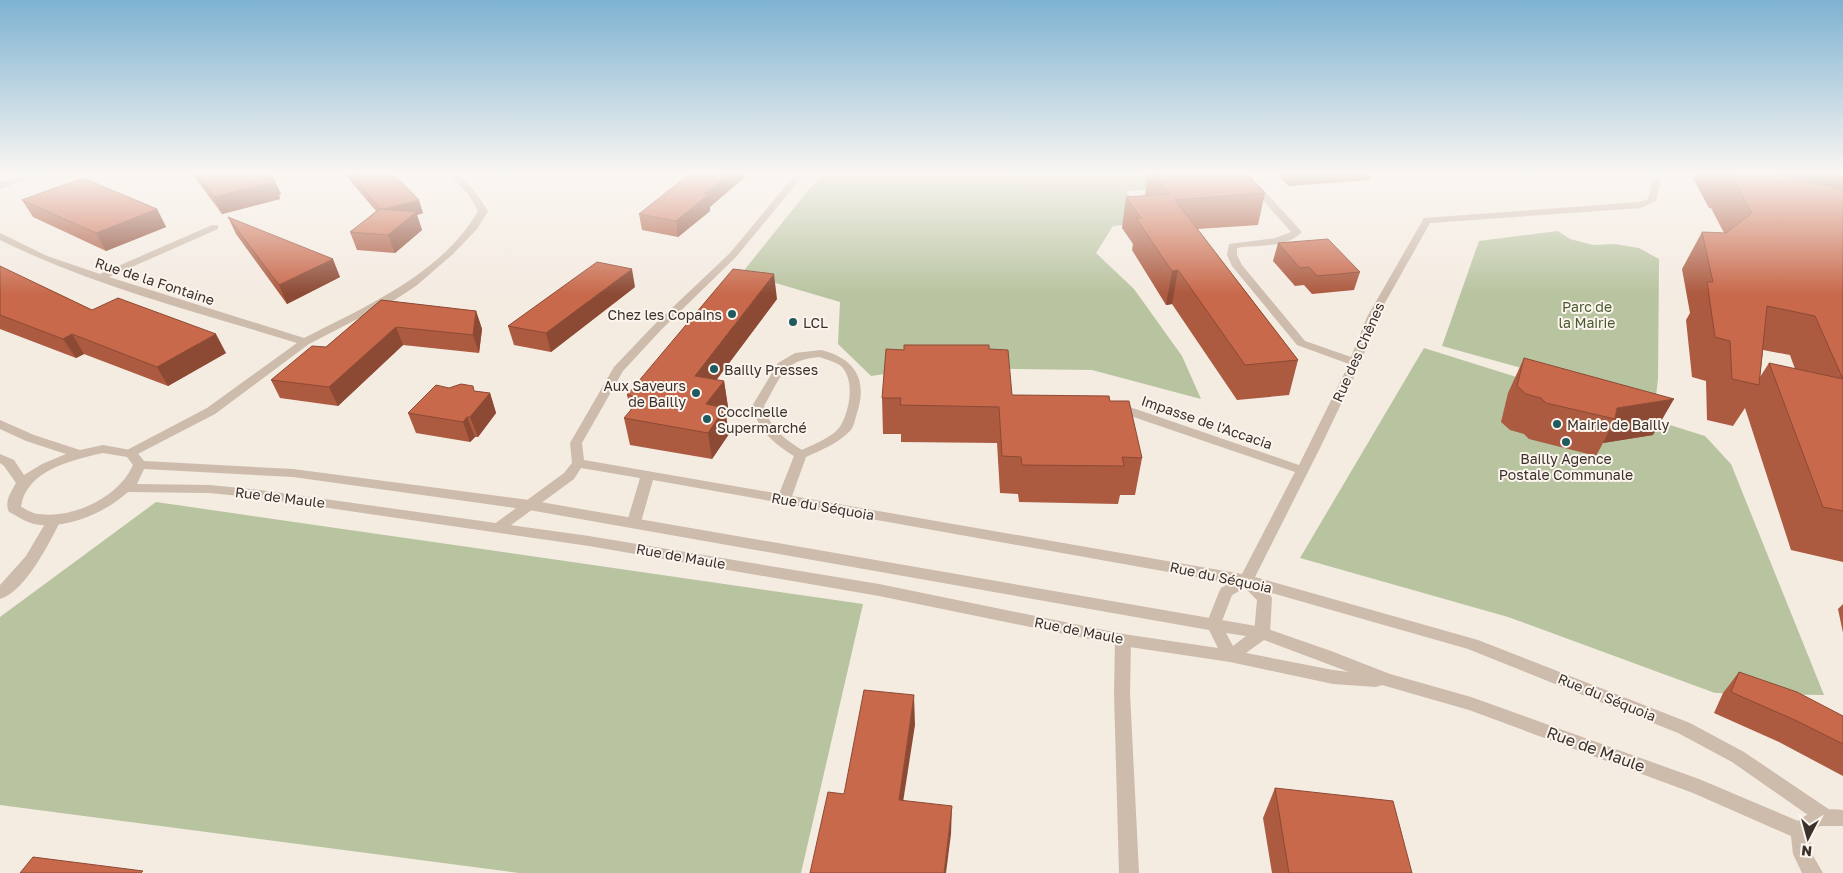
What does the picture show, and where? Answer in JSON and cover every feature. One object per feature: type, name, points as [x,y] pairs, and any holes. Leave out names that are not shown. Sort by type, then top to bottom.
[{"type":"street","points":[[132,453],[211,411],[305,342],[392,297],[412,284],[450,252],[474,227],[482,213]]},
{"type":"street","points":[[498,528],[568,476],[578,463],[576,443],[618,369],[656,328],[733,255],[768,213]]},
{"type":"street","points":[[1279,213],[1297,232],[1280,240],[1232,246],[1232,255],[1237,266],[1301,343],[1355,362]]},
{"type":"street","name":"Rue des Chênes","points":[[1246,580],[1315,446],[1355,362],[1372,317],[1427,220],[1531,213]]},
{"type":"street","points":[[100,277],[215,227]]},
{"type":"street","name":"Rue de la Fontaine","points":[[0,236],[44,258],[305,342]]},
{"type":"street","points":[[784,499],[800,455],[828,442],[846,428],[854,407],[856,384],[845,364],[821,353],[798,355],[782,365],[758,406],[761,421],[771,433],[800,455]]},
{"type":"street","name":"Impasse de l'Accacia","points":[[1104,403],[1301,470]]},
{"type":"street","points":[[0,424],[30,438],[78,454]]},
{"type":"street","points":[[103,449],[119,449],[132,453],[139,458],[141,465],[139,472],[127,488],[94,508],[54,520],[35,520],[21,516],[14,509],[13,499],[23,483],[47,466],[78,454],[103,449]]},
{"type":"street","points":[[0,458],[9,463],[23,483]]},
{"type":"street","name":"Rue du Séquoia","points":[[578,463],[1246,580],[1472,644],[1684,728],[1738,757],[1824,816]]},
{"type":"street","name":"Rue de Maule","points":[[141,465],[293,473],[529,505],[1262,633],[1325,654],[1387,680],[1471,704],[1699,787],[1800,831]]},
{"type":"street","points":[[634,522],[648,475]]},
{"type":"street","name":"Rue de Maule","points":[[127,488],[209,489],[260,494],[498,528],[879,590],[1122,640],[1230,656],[1333,676],[1387,680]]},
{"type":"street","points":[[0,593],[12,584],[31,561],[54,520]]},
{"type":"street","points":[[1246,580],[1265,598],[1262,633],[1230,656],[1214,625],[1226,592],[1246,580]]},
{"type":"street","points":[[1122,640],[1122,693],[1129,873]]},
{"type":"street","points":[[1813,873],[1806,864],[1799,846],[1800,831],[1809,821],[1824,816],[1843,818]]},
{"type":"green space","points":[[790,213],[1142,213],[1149,222],[1113,226],[1096,253],[1134,289],[1182,356],[1201,399],[1092,370],[926,368],[871,376],[838,344],[840,302],[742,273]]},
{"type":"green space","name":"Parc de la Mairie","points":[[1558,231],[1570,239],[1593,245],[1615,244],[1639,248],[1659,259],[1658,379],[1655,405],[1442,346],[1479,241]]},
{"type":"green space","points":[[1424,348],[1705,436],[1731,464],[1824,695],[1715,693],[1508,617],[1300,558]]},
{"type":"green space","points":[[156,502],[863,604],[801,873],[519,873],[0,805],[0,617]]},
{"type":"building","points":[[51,213],[147,213],[96,233]]},
{"type":"building","points":[[375,213],[415,213],[388,235],[350,232]]},
{"type":"building","points":[[641,213],[686,213],[676,221],[639,214]]},
{"type":"building","points":[[1137,213],[1185,213],[1298,360],[1245,365],[1178,270],[1172,271],[1136,218],[1141,218]]},
{"type":"building","points":[[1752,213],[1843,213],[1843,379],[1815,316],[1767,306],[1759,385],[1732,379],[1730,341],[1715,337],[1707,282],[1713,282],[1702,232],[1726,233]]},
{"type":"building","points":[[228,217],[333,259],[279,285]]},
{"type":"building","points":[[1328,239],[1360,272],[1317,276],[1309,267],[1300,268],[1278,243]]},
{"type":"building","points":[[597,262],[632,269],[546,333],[508,326]]},
{"type":"building","points":[[0,266],[92,310],[118,298],[216,334],[157,367],[72,334],[63,339],[0,315]]},
{"type":"building","points":[[733,269],[774,274],[695,376],[724,381],[706,404],[725,408],[708,433],[624,418],[641,398],[627,395]]},
{"type":"building","points":[[381,300],[476,311],[473,335],[396,327],[329,387],[271,380],[312,346],[326,347]]},
{"type":"building","points":[[904,345],[989,345],[989,349],[1008,350],[1012,395],[1109,396],[1110,401],[1129,401],[1142,458],[1122,457],[1124,466],[1022,465],[1021,457],[1002,456],[999,407],[900,405],[901,398],[882,398],[886,349],[904,350]]},
{"type":"building","points":[[1524,358],[1674,399],[1617,408],[1615,419],[1546,403],[1541,398],[1526,394],[1517,386]]},
{"type":"building","points":[[1769,363],[1843,379],[1843,511],[1823,507]]},
{"type":"building","points":[[461,384],[473,386],[474,391],[490,393],[470,417],[467,417],[463,422],[408,413],[436,385],[449,388]]},
{"type":"building","points":[[1739,672],[1797,692],[1843,716],[1843,744],[1731,692]]},
{"type":"building","points":[[864,690],[914,695],[899,800],[952,806],[944,873],[810,873],[828,792],[844,794]]},
{"type":"building","points":[[1275,788],[1393,801],[1412,873],[1289,873]]},
{"type":"building","points":[[33,857],[143,871],[141,873],[20,873]]},
{"type":"place","name":"Chez les Copains","points":[[732,314]]},
{"type":"place","name":"LCL","points":[[793,322]]},
{"type":"place","name":"Bailly Presses","points":[[714,369]]},
{"type":"place","name":"Aux Saveurs de Bailly","points":[[696,393]]},
{"type":"place","name":"Coccinelle Supermarché","points":[[707,419]]},
{"type":"place","name":"Mairie de Bailly","points":[[1557,424]]},
{"type":"place","name":"Bailly Agence Postale Communale","points":[[1566,442]]}]
